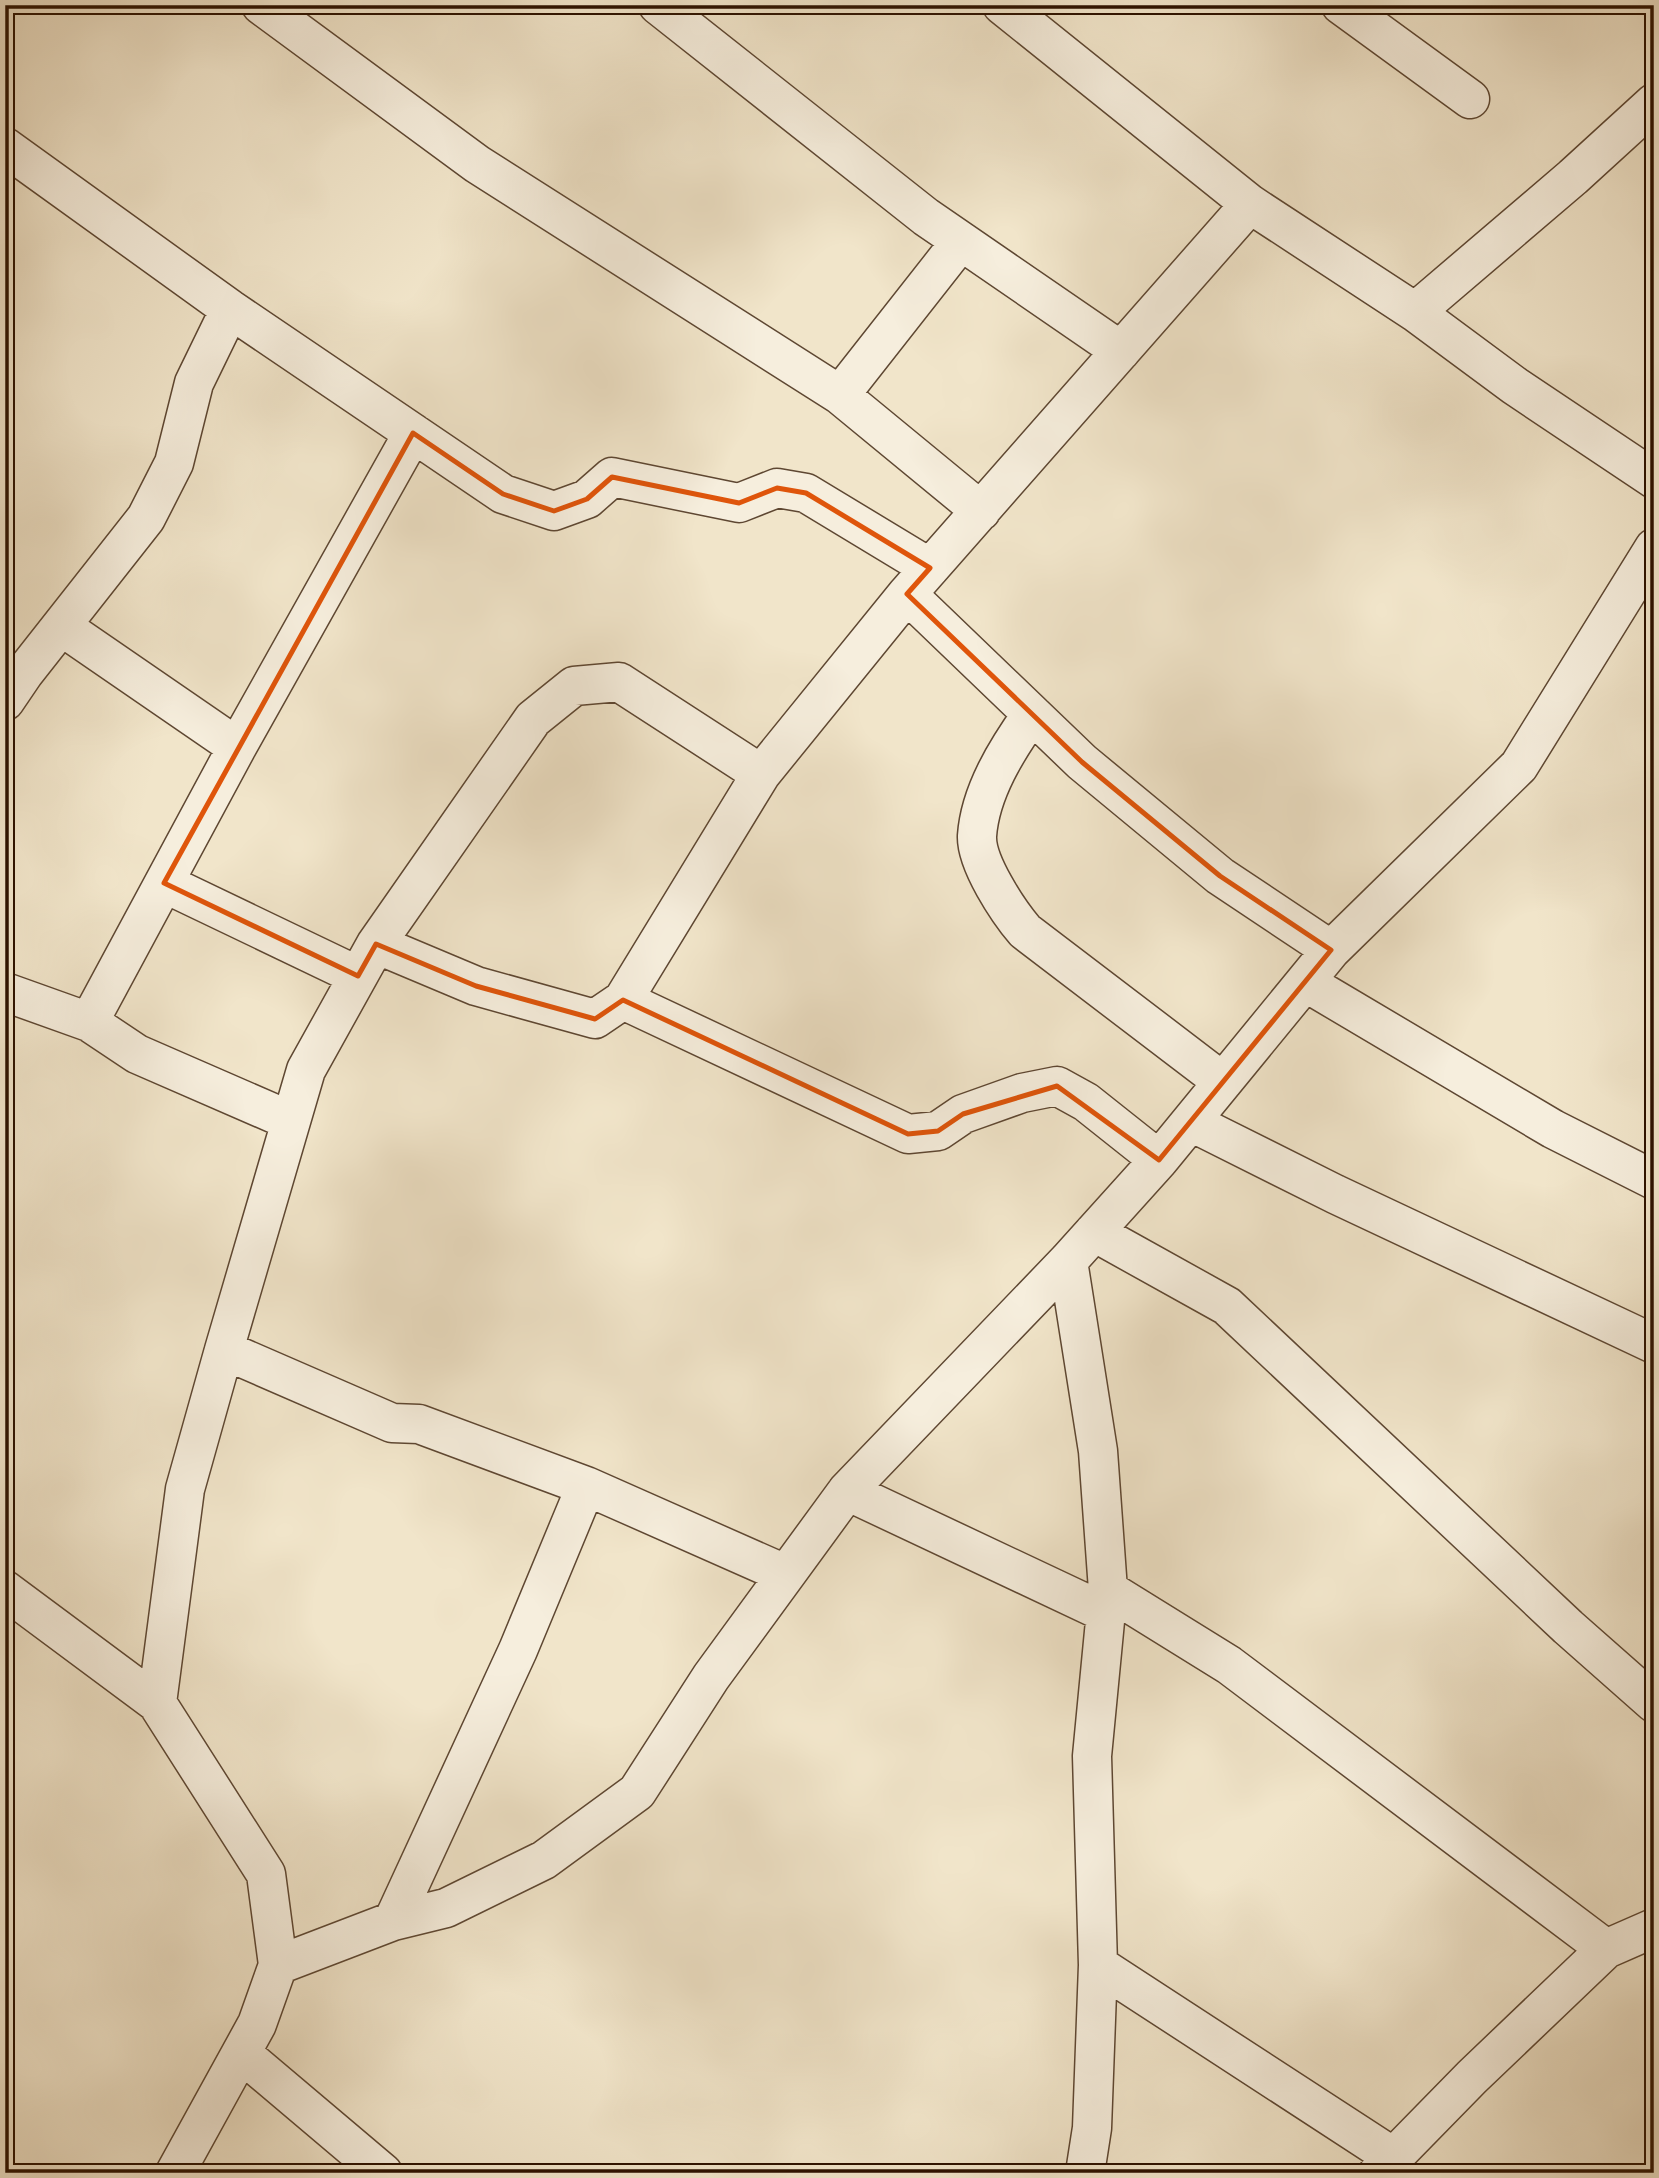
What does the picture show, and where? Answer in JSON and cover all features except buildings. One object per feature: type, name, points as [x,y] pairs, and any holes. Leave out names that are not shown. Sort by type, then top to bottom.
[{"type":"street","points":[[261,5],[477,164],[841,395],[981,511]]},
{"type":"street","points":[[659,5],[915,209],[1121,351]]},
{"type":"street","points":[[1002,5],[1250,204],[1415,312],[1515,386],[1654,479]]},
{"type":"street","points":[[1340,5],[1470,99]]},
{"type":"street","points":[[1415,312],[1573,177],[1654,103]]},
{"type":"street","points":[[5,147],[230,309],[503,494],[554,511],[587,499],[611,477],[739,503],[777,488],[806,493],[919,581],[1032,714],[1082,762],[1220,876],[1331,950]]},
{"type":"street","points":[[164,883],[367,960],[476,986],[595,1019],[623,1000],[761,774],[919,581],[1250,204]]},
{"type":"street","points":[[841,395],[961,241]]},
{"type":"street","points":[[5,701],[146,518],[174,463],[194,383],[230,309]]},
{"type":"street","points":[[89,1022],[237,747],[413,433]]},
{"type":"street","points":[[278,1965],[393,1921],[446,1908],[544,1860],[637,1792],[711,1677],[847,1491],[1068,1261],[1159,1160],[1331,950],[1519,766],[1649,564]]},
{"type":"street","points":[[61,626],[237,747]]},
{"type":"street","points":[[157,1703],[186,1489],[225,1350],[306,1070],[367,960],[533,719],[574,686],[619,682],[761,774]]},
{"type":"street","points":[[1032,714],[1008,748],[983,804],[977,838],[988,875],[1007,910],[1025,931],[1223,1082]]},
{"type":"street","points":[[1305,982],[1553,1129],[1654,1180]]},
{"type":"street","points":[[5,992],[89,1022],[137,1054],[291,1121]]},
{"type":"street","points":[[623,1000],[908,1134],[938,1131],[963,1114],[1022,1093],[1058,1086],[1086,1102],[1159,1160]]},
{"type":"street","points":[[1191,1122],[1335,1194],[1654,1344]]},
{"type":"street","points":[[1094,1232],[1227,1306],[1568,1627],[1654,1703]]},
{"type":"street","points":[[1068,1261],[1098,1451],[1107,1602],[1092,1756],[1098,1965],[1091,2128],[1086,2173]]},
{"type":"street","points":[[225,1350],[392,1423],[419,1424],[586,1486],[785,1574]]},
{"type":"street","points":[[393,1921],[518,1650],[586,1486]]},
{"type":"street","points":[[847,1491],[1107,1602],[1229,1665],[1606,1949]]},
{"type":"street","points":[[5,1590],[157,1703],[267,1874],[278,1965],[257,2024],[175,2173]]},
{"type":"street","points":[[1098,1965],[1385,2165],[1472,2077],[1606,1949],[1654,1928]]},
{"type":"street","points":[[241,2053],[383,2173]]},
{"type":"highlighted area","points":[[413,433],[503,494],[554,511],[587,499],[612,477],[739,503],[777,488],[806,493],[930,568],[907,594],[1082,762],[1220,876],[1331,950],[1159,1160],[1057,1086],[963,1114],[938,1131],[908,1134],[623,1000],[595,1019],[476,986],[376,944],[358,976],[164,883]]}]
